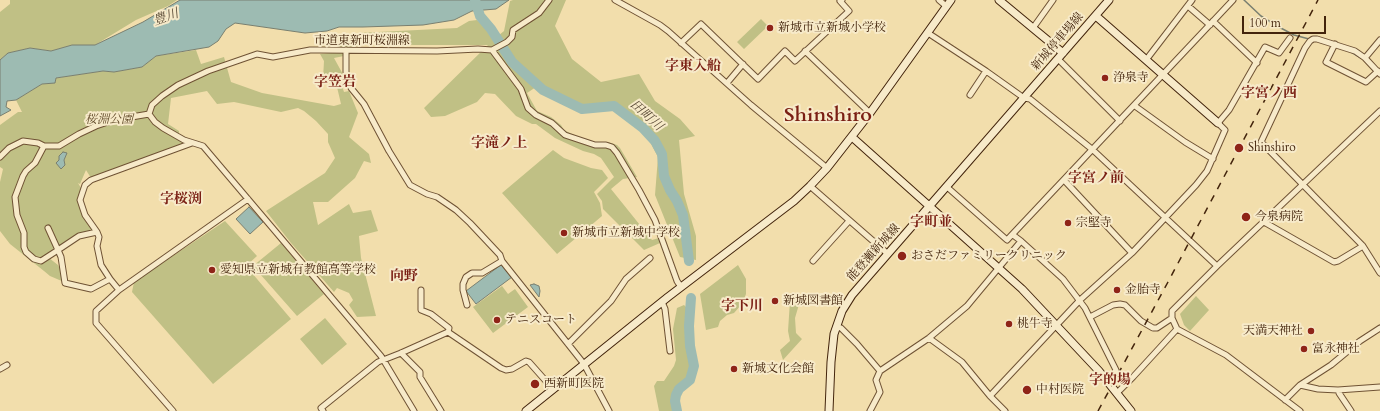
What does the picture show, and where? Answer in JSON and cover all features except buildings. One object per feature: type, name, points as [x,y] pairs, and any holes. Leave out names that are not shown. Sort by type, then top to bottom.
[{"type":"main road","points":[[999,0],[1063,52]]},
{"type":"main road","points":[[1096,16],[1109,0]]},
{"type":"main road","points":[[526,411],[681,287],[794,201],[810,186],[852,137],[949,3]]},
{"type":"main road","name":"新城停車場線","points":[[930,207],[1063,52],[1096,16],[1218,123]]},
{"type":"main road","points":[[852,137],[1022,289],[1109,383],[1131,411]]},
{"type":"main road","name":"能登瀬新城線","points":[[829,411],[832,344],[842,311],[852,295],[930,207]]},
{"type":"street","name":"市道東新町桜淵線","points":[[149,114],[152,105],[178,85],[208,71],[252,55],[261,54],[273,57],[310,50],[492,50],[501,46],[512,37],[513,30],[539,13],[550,0]]},
{"type":"street","points":[[615,0],[660,26],[827,168]]},
{"type":"street","points":[[681,43],[701,24],[758,79],[785,51],[795,61],[849,12],[840,1],[842,0]]},
{"type":"street","points":[[939,0],[949,3]]},
{"type":"street","points":[[1033,28],[1053,0]]},
{"type":"street","points":[[1146,60],[1192,0]]},
{"type":"street","points":[[947,187],[1007,240],[1233,0]]},
{"type":"street","points":[[1188,6],[1212,23],[1257,63]]},
{"type":"street","points":[[928,33],[1024,98],[1030,99],[1093,150],[1217,266]]},
{"type":"street","points":[[990,396],[1080,300],[1132,253],[1167,218],[1196,185],[1207,171],[1226,130],[1218,123],[1229,110],[1265,47],[1279,53],[1290,38]]},
{"type":"street","points":[[1334,46],[1326,62],[1366,82],[1377,73],[1365,58],[1347,48],[1334,46],[1317,39],[1312,40],[1290,79],[1261,142],[1363,246],[1380,272]]},
{"type":"street","points":[[1365,58],[1380,40]]},
{"type":"street","points":[[346,50],[346,72],[351,88],[364,104],[410,185],[427,194],[437,197],[456,210],[482,234],[584,364],[609,411]]},
{"type":"street","points":[[492,50],[521,89],[528,108],[536,115],[552,123],[565,135],[595,145],[606,145],[612,147],[617,153],[655,220],[677,281],[681,287]]},
{"type":"street","points":[[805,52],[870,113]]},
{"type":"street","points":[[1058,59],[1120,121]]},
{"type":"street","points":[[727,83],[743,64]]},
{"type":"street","points":[[970,95],[986,71]]},
{"type":"street","points":[[1134,106],[1185,142],[1213,159]]},
{"type":"street","points":[[1300,411],[1226,355],[1177,329],[1172,318],[1172,311],[1217,266],[1380,111]]},
{"type":"street","points":[[0,157],[9,148],[23,141],[38,143],[44,146],[59,146],[96,126],[114,120],[149,114],[155,122],[179,137],[203,146],[384,360],[414,411]]},
{"type":"street","points":[[119,290],[110,279],[102,265],[97,246],[99,237],[85,214],[80,200],[85,185],[91,180],[192,143]]},
{"type":"street","points":[[44,146],[35,163],[26,171],[20,182],[15,202],[17,215],[24,233],[24,247],[26,252],[34,259],[41,261],[79,236],[97,232]]},
{"type":"street","points":[[1064,180],[1132,253]]},
{"type":"street","points":[[810,186],[888,254]]},
{"type":"street","points":[[173,411],[96,323],[96,311],[119,290],[248,199]]},
{"type":"street","points":[[813,262],[849,221]]},
{"type":"street","points":[[1264,222],[1334,262],[1363,246]]},
{"type":"street","points":[[48,228],[61,257],[65,283],[91,288],[110,279]]},
{"type":"street","points":[[1013,235],[1063,279],[1080,300],[1116,370],[1109,383]]},
{"type":"street","points":[[870,411],[880,392],[876,380],[880,371],[929,338],[967,306],[1021,241]]},
{"type":"street","points":[[568,344],[611,301],[626,278],[650,258]]},
{"type":"street","points":[[467,305],[463,290],[463,284],[466,277],[472,273],[482,273],[502,261]]},
{"type":"street","points":[[421,290],[421,310],[431,314],[449,328],[448,332]]},
{"type":"street","points":[[662,302],[665,309],[670,350]]},
{"type":"street","points":[[1090,317],[1113,305],[1120,304],[1125,306],[1141,321],[1153,328],[1157,328],[1172,318]]},
{"type":"street","points":[[836,327],[841,328],[857,344],[880,371]]},
{"type":"street","points":[[1285,400],[1300,385],[1325,369],[1360,341],[1380,328]]},
{"type":"street","points":[[1117,393],[1177,329]]},
{"type":"street","points":[[323,411],[321,408],[378,362],[448,332]]},
{"type":"street","points":[[448,332],[506,370],[512,369],[526,361],[529,362],[553,389]]},
{"type":"street","points":[[929,338],[962,362],[990,396],[1005,411]]},
{"type":"street","points":[[401,353],[420,372],[420,377],[441,411]]},
{"type":"street","points":[[0,369],[7,365]]},
{"type":"street","points":[[1300,385],[1318,389],[1338,390],[1380,388]]},
{"type":"street","points":[[1338,390],[1351,411]]},
{"type":"green space","points":[[10,0],[177,0],[168,6],[136,20],[95,45],[72,45],[51,51],[30,48],[8,53],[0,60],[0,12],[10,4]]},
{"type":"green space","points":[[566,0],[555,26],[572,59],[601,82],[639,74],[655,101],[680,119],[695,136],[679,140],[684,194],[696,236],[696,260],[680,257],[655,195],[658,157],[648,138],[612,108],[584,107],[554,98],[536,87],[527,93],[537,111],[551,117],[561,125],[564,130],[590,143],[601,144],[608,142],[617,145],[620,148],[637,177],[623,179],[611,189],[652,240],[659,238],[660,243],[644,250],[603,209],[602,201],[597,194],[614,177],[601,158],[555,138],[536,124],[532,124],[516,116],[495,94],[485,93],[477,102],[445,116],[431,117],[424,108],[488,45],[414,45],[372,43],[370,36],[358,35],[358,33],[457,28],[469,21],[477,20],[483,25],[493,40],[504,31],[510,1]]},
{"type":"green space","points":[[761,19],[768,26],[744,49],[737,42]]},
{"type":"green space","name":"桜淵公園","points":[[352,40],[357,47],[349,55],[334,58],[345,78],[341,83],[344,92],[349,91],[358,113],[349,137],[369,154],[371,163],[364,161],[355,178],[328,202],[313,202],[318,225],[349,204],[353,213],[371,210],[378,231],[359,236],[361,258],[376,316],[357,317],[349,305],[353,300],[349,293],[337,288],[334,292],[291,243],[266,211],[325,173],[335,158],[328,142],[328,134],[316,121],[298,108],[281,112],[234,102],[217,104],[207,91],[171,98],[168,124],[179,131],[179,137],[189,143],[91,178],[86,170],[80,184],[78,183],[81,188],[79,200],[95,231],[81,233],[49,258],[58,265],[62,272],[64,282],[50,276],[10,244],[0,231],[0,182],[3,169],[0,167],[0,125],[18,112],[22,112],[16,100],[42,84],[55,82],[56,78],[103,71],[114,72],[142,67],[156,56],[196,50],[201,64],[224,57],[231,82],[262,93],[334,106],[341,104],[337,87],[323,79],[324,61],[320,54],[330,53],[334,46],[342,46],[344,41]]},
{"type":"green space","points":[[553,150],[564,158],[591,168],[602,170],[608,178],[594,192],[600,203],[602,216],[557,254],[502,193]]},
{"type":"green space","points":[[225,221],[257,256],[246,266],[291,319],[213,384],[132,292],[134,282]]},
{"type":"green space","points":[[281,243],[324,294],[297,316],[253,266]]},
{"type":"green space","points":[[738,265],[746,279],[746,294],[742,304],[734,313],[727,315],[720,321],[718,327],[706,330],[700,294]]},
{"type":"green space","name":"テニスコート","points":[[502,286],[508,294],[515,289],[528,307],[493,333],[473,307]]},
{"type":"green space","points":[[795,293],[800,301],[795,318],[796,333],[802,339],[783,360],[780,350],[790,341],[788,331],[790,301]]},
{"type":"green space","points":[[1196,296],[1209,310],[1190,331],[1184,325],[1180,314]]},
{"type":"green space","points":[[684,305],[689,310],[690,350],[694,366],[690,377],[680,387],[675,395],[675,411],[659,411],[654,386],[657,381],[664,381],[674,366],[676,360],[673,329],[677,308]]},
{"type":"green space","points":[[325,318],[347,344],[322,365],[300,339]]},
{"type":"water","name":"豊川","points":[[180,0],[509,0],[496,9],[472,11],[454,20],[423,25],[339,27],[327,31],[305,33],[235,23],[226,29],[218,41],[209,47],[156,56],[142,67],[114,72],[103,71],[56,78],[55,83],[42,84],[16,100],[7,101],[6,107],[11,110],[0,116],[0,60],[8,53],[30,48],[51,51],[72,45],[95,45],[143,22]]},
{"type":"water","points":[[63,152],[67,153],[64,160],[65,165],[61,169],[56,163],[59,160],[59,156]]},
{"type":"water","points":[[249,207],[263,222],[250,234],[236,219]]},
{"type":"water","points":[[502,264],[512,277],[476,304],[466,291]]},
{"type":"water","points":[[534,284],[539,286],[539,297],[530,285]]},
{"type":"waterway","name":"田町川","points":[[475,0],[480,16],[491,29],[512,62],[543,90],[582,109],[614,106],[643,128],[655,141],[662,154],[664,176],[683,215],[689,261]]},
{"type":"waterway","points":[[1244,0],[1261,16],[1277,26],[1294,35],[1309,39]]},
{"type":"waterway","points":[[1351,52],[1361,58]]},
{"type":"waterway","name":"田町川","points":[[677,411],[675,401],[676,395],[679,389],[690,380],[694,366],[690,346],[689,326],[691,298]]},
{"type":"railway","points":[[1098,411],[1318,0]]},
{"type":"place","name":"新城市立新城小学校","points":[[770,28]]},
{"type":"place","name":"浄泉寺","points":[[1105,78]]},
{"type":"place","name":"Shinshiro","points":[[1239,148]]},
{"type":"place","name":"今泉病院","points":[[1246,217]]},
{"type":"place","name":"宗堅寺","points":[[1068,223]]},
{"type":"place","name":"新城市立新城中学校","points":[[564,233]]},
{"type":"place","name":"おさだファミリークリニック","points":[[902,256]]},
{"type":"place","name":"愛知県立新城有教館高等学校","points":[[212,270]]},
{"type":"place","name":"金胎寺","points":[[1117,290]]},
{"type":"place","name":"新城図書館","points":[[775,301]]},
{"type":"place","name":"テニスコート","points":[[497,320]]},
{"type":"place","name":"桃牛寺","points":[[1009,324]]},
{"type":"place","name":"天満天神社","points":[[1311,331]]},
{"type":"place","name":"富永神社","points":[[1304,349]]},
{"type":"place","name":"新城文化会館","points":[[734,369]]},
{"type":"place","name":"西新町医院","points":[[535,384]]},
{"type":"place","name":"中村医院","points":[[1027,390]]},
{"type":"district","name":"字東入船","points":[[693,67]]},
{"type":"district","name":"字笠岩","points":[[335,83]]},
{"type":"district","name":"字宮ノ西","points":[[1269,94]]},
{"type":"district","name":"Shinshiro","points":[[828,116]]},
{"type":"district","name":"字滝ノ上","points":[[499,144]]},
{"type":"district","name":"字宮ノ前","points":[[1096,179]]},
{"type":"district","name":"字桜渕","points":[[181,200]]},
{"type":"district","name":"字町並","points":[[931,223]]},
{"type":"district","name":"向野","points":[[404,277]]},
{"type":"district","name":"字下川","points":[[742,307]]},
{"type":"district","name":"字的場","points":[[1110,381]]}]
